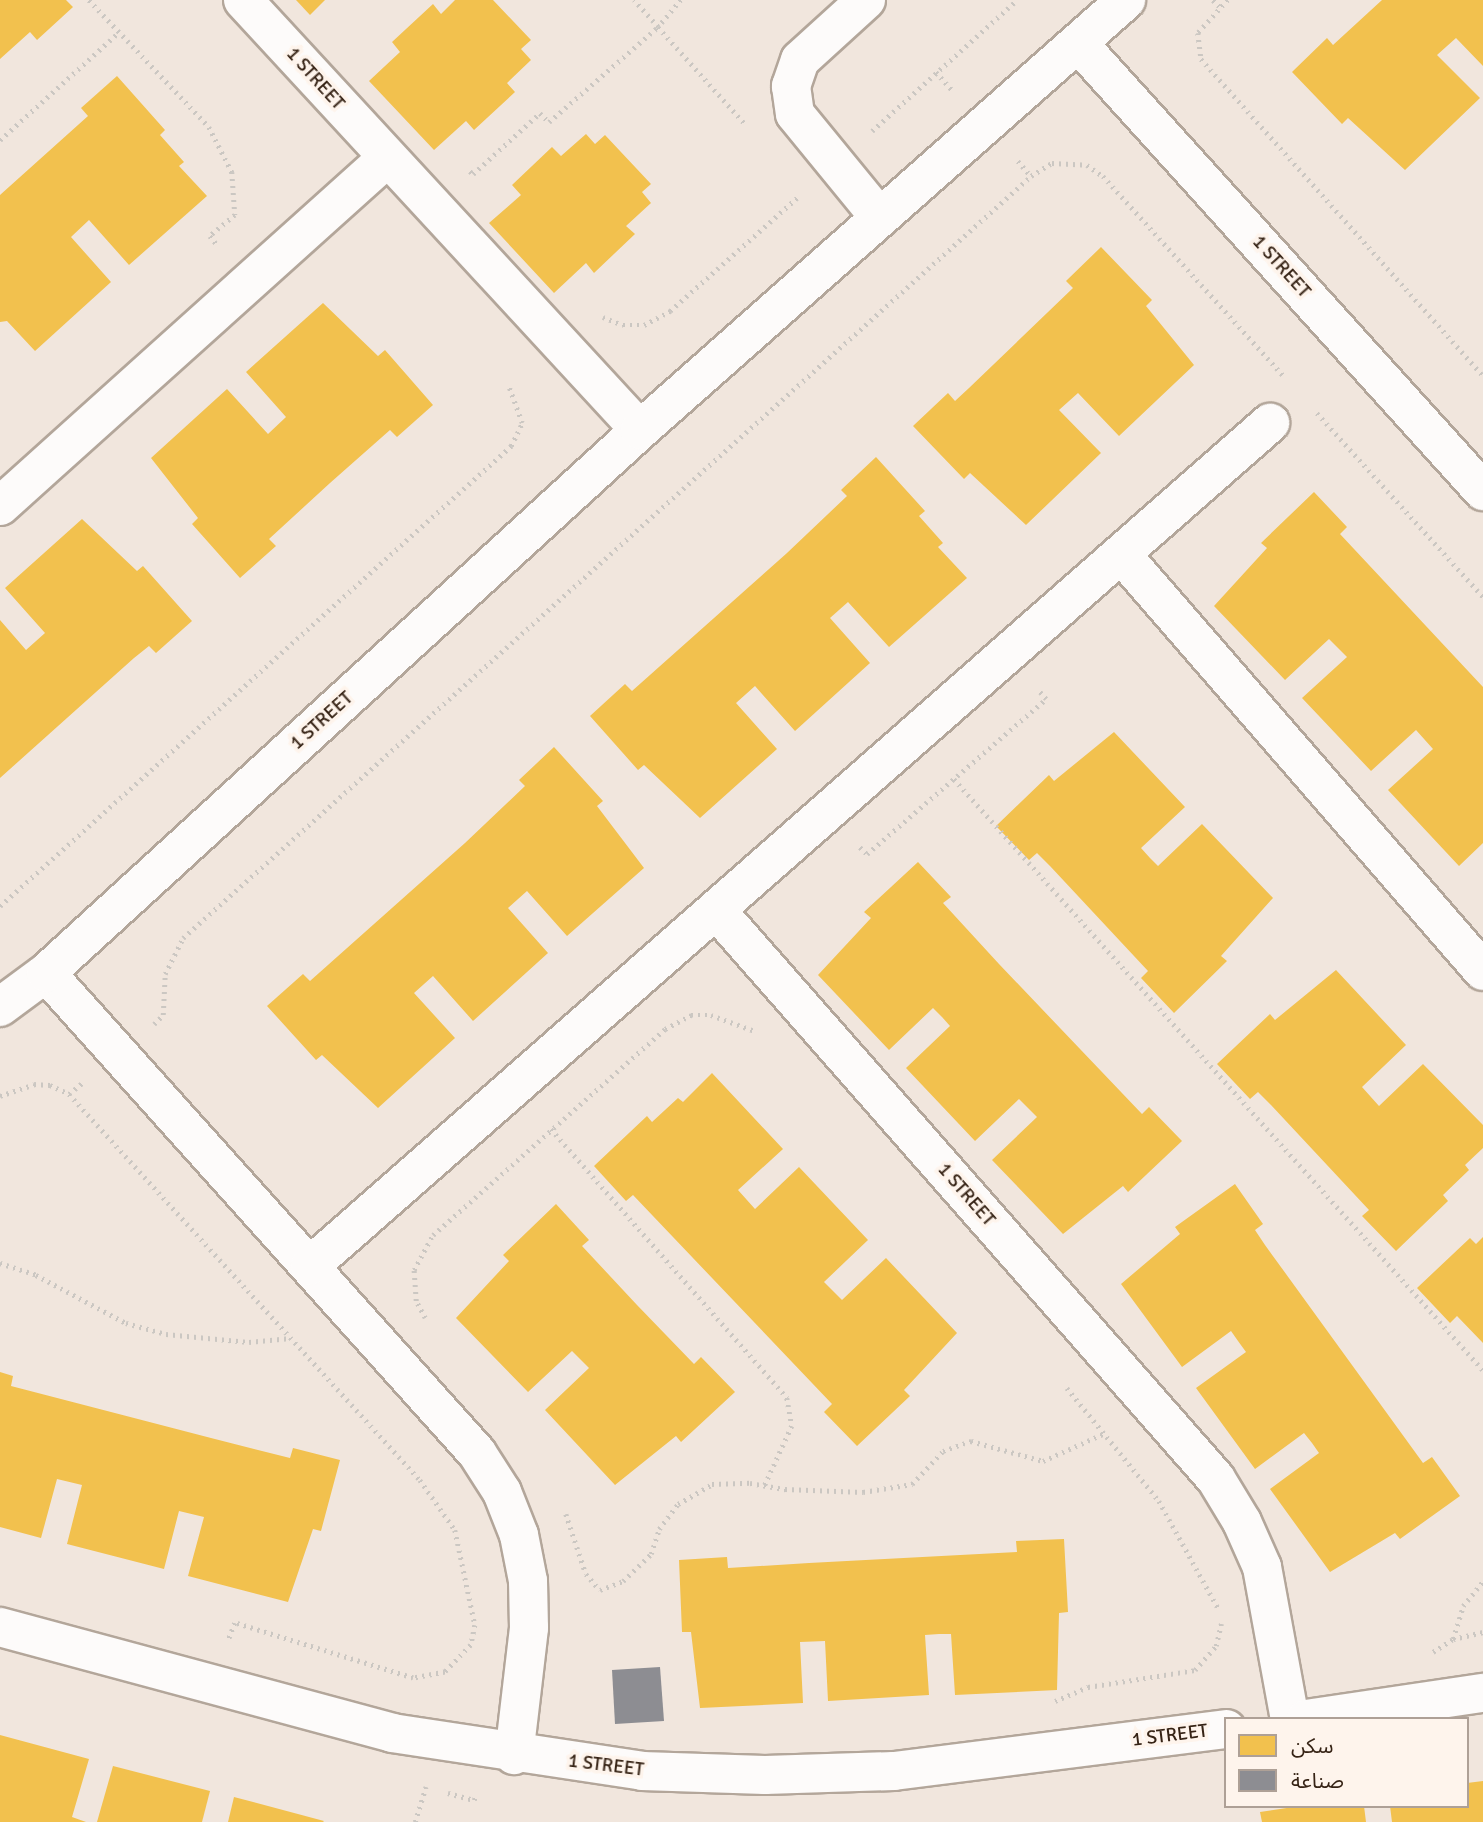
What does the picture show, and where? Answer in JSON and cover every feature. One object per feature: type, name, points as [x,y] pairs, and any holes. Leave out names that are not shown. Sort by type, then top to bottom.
[{"type":"street","name":"1 STREET","points":[[243,0],[640,430]]},
{"type":"street","points":[[866,0],[800,60],[791,86],[796,114],[880,218]]},
{"type":"street","name":"1 STREET","points":[[0,1007],[46,973],[640,430],[1126,0]]},
{"type":"street","name":"1 STREET","points":[[1078,43],[1483,491]]},
{"type":"street","points":[[0,506],[387,158]]},
{"type":"street","points":[[310,1266],[1270,423]]},
{"type":"street","points":[[1121,554],[1483,971]]},
{"type":"street","name":"1 STREET","points":[[716,910],[1216,1479],[1262,1567],[1290,1717]]},
{"type":"street","points":[[46,973],[477,1453],[502,1492],[519,1535],[528,1581],[529,1628],[514,1755]]},
{"type":"street","name":"1 STREET","points":[[0,1627],[392,1733],[514,1755],[642,1771],[765,1775],[894,1772],[1224,1729]]},
{"type":"street","points":[[1320,1717],[1483,1693]]},
{"type":"path","points":[[89,0],[215,138],[232,172],[235,215],[210,236],[248,283]]},
{"type":"path","points":[[635,0],[750,130]]},
{"type":"path","points":[[466,166],[473,174],[540,113],[549,122],[659,27],[681,0]]},
{"type":"path","points":[[593,314],[623,325],[644,325],[670,311],[1017,0]]},
{"type":"path","points":[[1213,0],[1220,7]]},
{"type":"path","points":[[1228,0],[1198,33],[1201,59],[1483,375]]},
{"type":"path","points":[[0,140],[118,33]]},
{"type":"path","points":[[69,1094],[163,1015],[165,974],[183,938],[1031,176],[1052,163],[1070,160],[1087,165],[1119,193]]},
{"type":"path","points":[[0,906],[511,446],[522,423],[509,387]]},
{"type":"path","points":[[954,779],[1483,1370]]},
{"type":"path","points":[[430,1325],[416,1301],[414,1286],[421,1251],[551,1129],[665,1029],[691,1015],[730,1019],[762,1036]]},
{"type":"path","points":[[0,1096],[34,1084],[50,1084],[69,1094],[420,1480],[455,1530],[475,1625],[471,1645],[445,1672],[413,1678],[235,1623],[214,1684]]},
{"type":"path","points":[[551,1129],[787,1398],[792,1426],[765,1485]]},
{"type":"path","points":[[0,1263],[36,1275],[126,1323],[166,1334],[248,1342],[292,1338]]},
{"type":"path","points":[[1054,1751],[1055,1699],[1088,1687],[1195,1670],[1216,1646],[1221,1626],[1217,1606],[1159,1501],[1066,1386]]},
{"type":"path","points":[[561,1503],[586,1574],[600,1590],[623,1581],[651,1554],[659,1529],[678,1504],[712,1484],[863,1492],[912,1483],[943,1451],[971,1441],[1043,1461],[1105,1433]]},
{"type":"path","points":[[1453,1639],[1463,1606],[1483,1581]]},
{"type":"building: سكن","points":[[0,0],[66,0],[73,7],[37,40],[30,32],[0,59]]},
{"type":"building: سكن","points":[[296,0],[325,0],[310,15]]},
{"type":"building: سكن","points":[[455,0],[493,0],[531,40],[521,49],[531,60],[507,83],[515,92],[474,130],[466,121],[434,150],[369,81],[400,52],[392,42],[433,4],[441,14]]},
{"type":"building: سكن","points":[[1382,0],[1483,0],[1483,66],[1456,38],[1437,55],[1480,98],[1405,170],[1348,118],[1342,124],[1292,72],[1327,38],[1333,45]]},
{"type":"building: سكن","points":[[117,76],[165,130],[160,135],[184,162],[179,166],[207,196],[129,265],[89,220],[71,237],[111,282],[35,351],[7,321],[0,322],[0,195],[88,116],[81,108]]},
{"type":"building: سكن","points":[[586,134],[595,144],[605,135],[651,184],[642,192],[651,203],[626,226],[635,234],[594,273],[586,263],[554,293],[489,223],[521,195],[512,185],[552,147],[561,156]]},
{"type":"building: سكن","points":[[1101,247],[1152,300],[1146,306],[1194,365],[1119,436],[1078,393],[1059,410],[1101,453],[1026,525],[970,473],[964,479],[913,426],[948,393],[955,401],[969,388],[1073,288],[1066,281]]},
{"type":"building: سكن","points":[[323,303],[378,356],[385,350],[433,405],[397,437],[390,430],[330,483],[269,539],[276,546],[240,578],[192,524],[198,518],[151,458],[227,389],[268,434],[286,417],[246,372]]},
{"type":"building: سكن","points":[[876,457],[925,511],[919,516],[943,543],[938,547],[967,578],[889,647],[848,602],[830,618],[870,663],[795,731],[755,686],[736,703],[777,749],[700,818],[644,765],[638,770],[590,716],[625,684],[632,691],[787,553],[847,496],[841,490]]},
{"type":"building: سكن","points":[[1314,492],[1347,527],[1340,534],[1483,687],[1483,843],[1459,866],[1388,790],[1433,749],[1416,730],[1371,771],[1302,698],[1347,657],[1329,639],[1285,680],[1214,606],[1267,548],[1261,543]]},
{"type":"building: سكن","points":[[82,519],[137,571],[143,566],[192,621],[156,653],[149,646],[134,658],[0,778],[0,620],[26,650],[45,633],[5,588]]},
{"type":"building: سكن","points":[[1114,732],[1185,807],[1141,848],[1150,858],[1158,866],[1202,824],[1273,898],[1221,956],[1227,961],[1174,1013],[1141,978],[1148,971],[1050,866],[1037,853],[1029,860],[996,826],[1049,775],[1054,781]]},
{"type":"building: سكن","points":[[554,747],[603,801],[597,806],[644,868],[567,936],[527,891],[508,908],[548,953],[473,1021],[433,976],[414,993],[455,1038],[378,1108],[322,1055],[316,1060],[267,1006],[303,974],[310,981],[465,843],[525,786],[519,780]]},
{"type":"building: سكن","points":[[918,862],[951,897],[943,903],[999,964],[1142,1114],[1149,1107],[1182,1141],[1128,1192],[1123,1186],[1063,1234],[992,1160],[1037,1117],[1019,1099],[975,1141],[906,1068],[950,1026],[942,1017],[933,1008],[889,1050],[818,975],[871,918],[864,912]]},
{"type":"building: سكن","points":[[1336,970],[1406,1045],[1362,1087],[1379,1106],[1423,1064],[1483,1125],[1483,1148],[1465,1165],[1469,1170],[1443,1195],[1448,1201],[1396,1251],[1362,1216],[1369,1210],[1271,1105],[1258,1092],[1250,1099],[1217,1064],[1270,1014],[1275,1020]]},
{"type":"building: سكن","points":[[712,1073],[783,1149],[738,1190],[755,1209],[799,1167],[868,1240],[824,1282],[842,1300],[886,1258],[957,1333],[904,1390],[910,1396],[857,1446],[824,1412],[832,1404],[633,1195],[626,1201],[594,1166],[647,1116],[652,1122],[678,1098],[683,1102]]},
{"type":"building: سكن","points":[[1235,1184],[1263,1224],[1255,1230],[1265,1245],[1423,1463],[1432,1457],[1460,1496],[1400,1539],[1395,1533],[1330,1572],[1270,1489],[1319,1453],[1312,1443],[1304,1433],[1255,1469],[1196,1388],[1246,1352],[1231,1331],[1182,1367],[1121,1284],[1180,1234],[1175,1227]]},
{"type":"building: سكن","points":[[556,1204],[589,1240],[582,1246],[637,1305],[694,1364],[701,1357],[735,1392],[681,1442],[676,1436],[615,1485],[545,1410],[589,1368],[572,1351],[528,1392],[456,1318],[509,1261],[503,1255]]},
{"type":"building: سكن","points":[[1483,1237],[1483,1343],[1457,1316],[1450,1323],[1417,1288],[1470,1238],[1476,1244]]},
{"type":"building: سكن","points":[[0,1372],[13,1376],[11,1386],[211,1438],[290,1458],[293,1448],[340,1460],[321,1531],[313,1529],[288,1602],[188,1576],[204,1517],[179,1511],[164,1569],[67,1544],[82,1485],[57,1479],[41,1538],[0,1527]]},
{"type":"building: سكن","points":[[1064,1539],[1068,1612],[1059,1613],[1057,1690],[955,1695],[951,1634],[939,1634],[925,1635],[929,1695],[828,1701],[825,1641],[800,1642],[803,1703],[700,1708],[691,1632],[682,1632],[679,1560],[727,1557],[728,1568],[1017,1552],[1016,1541]]},
{"type":"building: سكن","points":[[0,1735],[89,1759],[72,1817],[86,1822],[0,1822]]},
{"type":"building: سكن","points":[[113,1766],[210,1791],[202,1822],[97,1822]]},
{"type":"building: سكن","points":[[1483,1781],[1483,1822],[1392,1822],[1390,1808],[1469,1808],[1469,1783]]},
{"type":"building: سكن","points":[[234,1797],[324,1821],[228,1822]]},
{"type":"building: سكن","points":[[1287,1808],[1364,1808],[1366,1822],[1262,1822],[1260,1812]]},
{"type":"building: صناعة","points":[[660,1667],[664,1721],[615,1724],[612,1670]]}]
